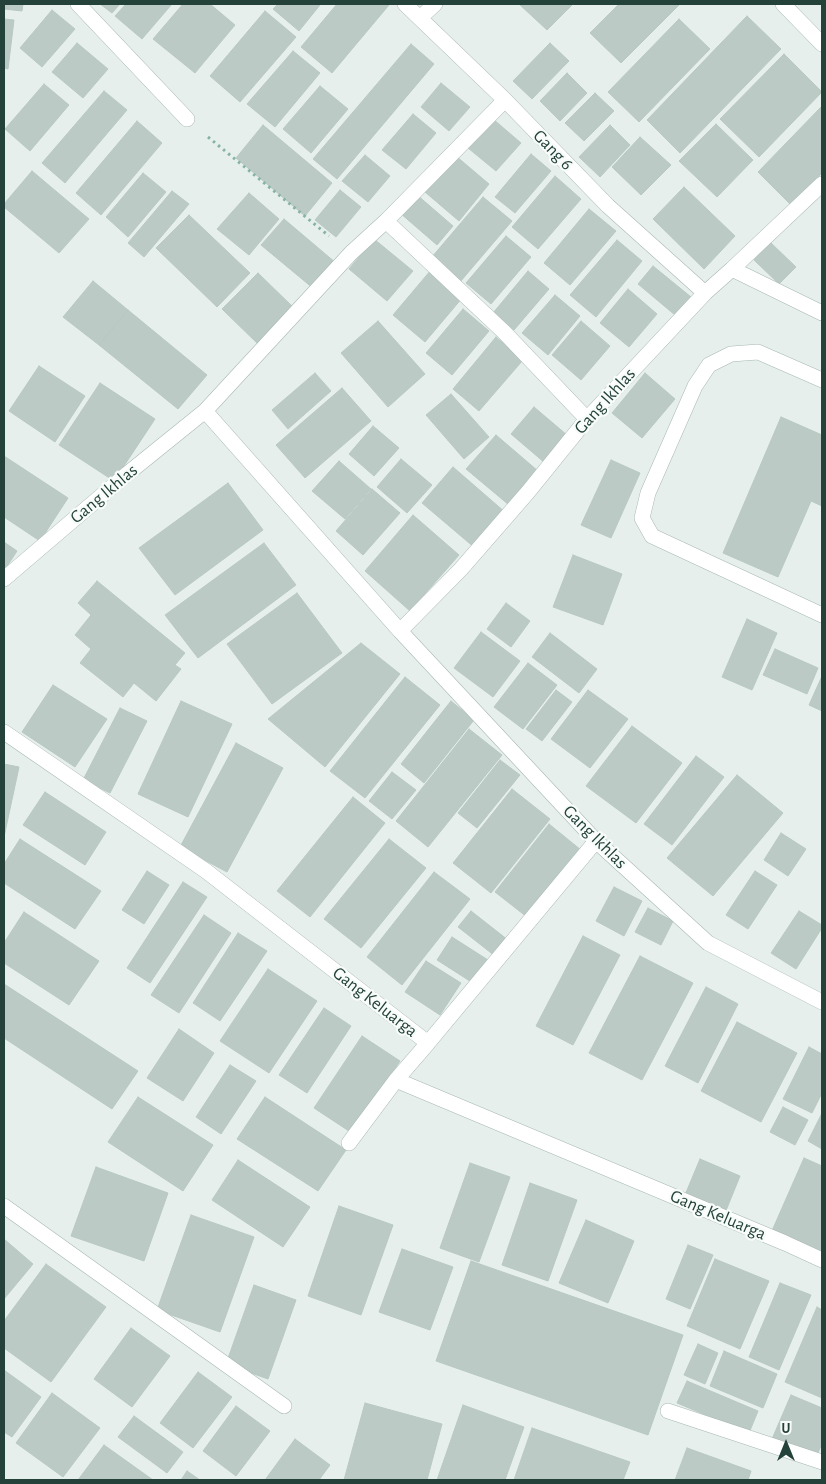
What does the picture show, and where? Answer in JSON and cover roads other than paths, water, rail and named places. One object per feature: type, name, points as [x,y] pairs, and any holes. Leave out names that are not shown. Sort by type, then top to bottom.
[{"type":"street","points":[[78,4],[187,119]]},
{"type":"street","name":"Gang 6","points":[[405,4],[505,100],[608,206],[705,293]]},
{"type":"street","points":[[420,18],[436,4]]},
{"type":"street","points":[[783,4],[822,44]]},
{"type":"street","name":"Gang Ikhlas","points":[[4,579],[127,474],[205,411],[350,253],[386,221],[505,100]]},
{"type":"street","name":"Gang Ikhlas","points":[[400,631],[461,569],[528,492],[587,419],[705,293],[822,184]]},
{"type":"street","points":[[386,221],[504,332],[587,419]]},
{"type":"street","points":[[732,269],[822,313]]},
{"type":"street","points":[[822,380],[758,352],[731,354],[709,365],[695,386],[648,493],[642,518],[652,536],[822,615]]},
{"type":"street","name":"Gang Ikhlas","points":[[205,411],[400,631],[596,841],[708,943],[822,1002]]},
{"type":"street","name":"Gang Keluarga","points":[[4,732],[206,871],[428,1043],[396,1080],[822,1260]]},
{"type":"street","points":[[428,1043],[596,841]]},
{"type":"street","points":[[349,1143],[396,1080]]},
{"type":"street","points":[[4,1206],[284,1406]]},
{"type":"street","points":[[668,1411],[822,1462]]}]
